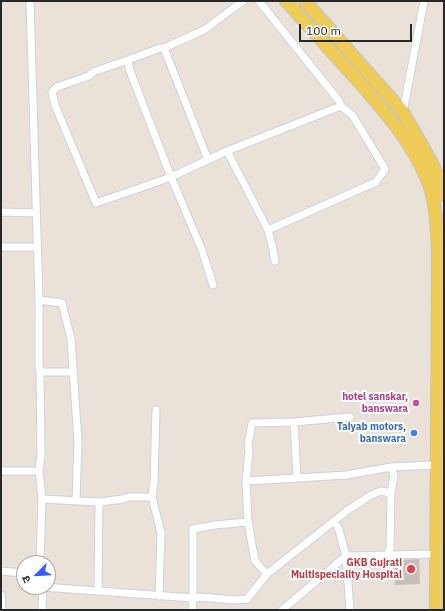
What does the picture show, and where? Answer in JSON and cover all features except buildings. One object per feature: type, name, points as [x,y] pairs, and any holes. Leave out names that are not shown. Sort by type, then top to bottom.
[{"type":"main road","points":[[286,1],[376,101],[397,127],[417,157],[428,180],[433,200],[437,228],[438,251],[436,610]]},
{"type":"main road","points":[[305,1],[403,112],[443,183],[444,195]]},
{"type":"street","points":[[30,1],[40,372],[41,455],[39,471],[42,499],[40,555]]},
{"type":"street","points":[[243,1],[204,30],[164,48],[160,48],[93,72],[89,76],[57,87],[52,92],[55,105],[96,202],[171,177],[227,151],[341,106]]},
{"type":"street","points":[[259,1],[334,94],[341,106],[353,116],[385,169],[376,182],[268,230]]},
{"type":"street","points":[[403,112],[424,1]]},
{"type":"street","points":[[164,48],[208,160]]},
{"type":"street","points":[[128,60],[130,71],[171,177],[202,250],[213,285]]},
{"type":"street","points":[[227,151],[268,230],[275,261]]},
{"type":"street","points":[[1,212],[36,213]]},
{"type":"street","points":[[1,247],[37,247]]},
{"type":"street","points":[[38,300],[62,303],[71,339],[78,442],[76,501]]},
{"type":"street","points":[[40,372],[73,372]]},
{"type":"street","points":[[156,410],[154,482],[152,497],[161,533],[159,596]]},
{"type":"street","points":[[267,574],[255,561],[248,522],[246,481],[249,452],[248,445],[252,423],[294,422],[350,417]]},
{"type":"street","points":[[294,422],[297,478]]},
{"type":"street","points":[[246,481],[347,475],[391,467],[437,465]]},
{"type":"street","points":[[388,555],[390,548],[391,493],[394,476],[391,467]]},
{"type":"street","points":[[1,471],[39,471]]},
{"type":"street","points":[[56,588],[193,598],[200,597],[234,600],[247,599],[267,574],[348,510],[371,495],[381,491],[391,493]]},
{"type":"street","points":[[42,499],[98,502],[128,497],[152,497]]},
{"type":"street","points":[[98,502],[98,591]]},
{"type":"street","points":[[334,521],[339,530],[346,556],[349,610]]},
{"type":"street","points":[[192,610],[193,529],[248,522]]},
{"type":"street","points":[[282,610],[346,556],[436,554]]},
{"type":"street","points":[[1,576],[1,571],[16,572]]},
{"type":"street","points":[[1,595],[2,610]]},
{"type":"street","points":[[42,610],[43,595]]},
{"type":"place","name":"hotel sanskar, banswara","points":[[416,403]]},
{"type":"place","name":"Taiyab motors, banswara","points":[[414,433]]},
{"type":"place","name":"GKB Gujrati Multispeciality Hospital","points":[[411,569]]}]
